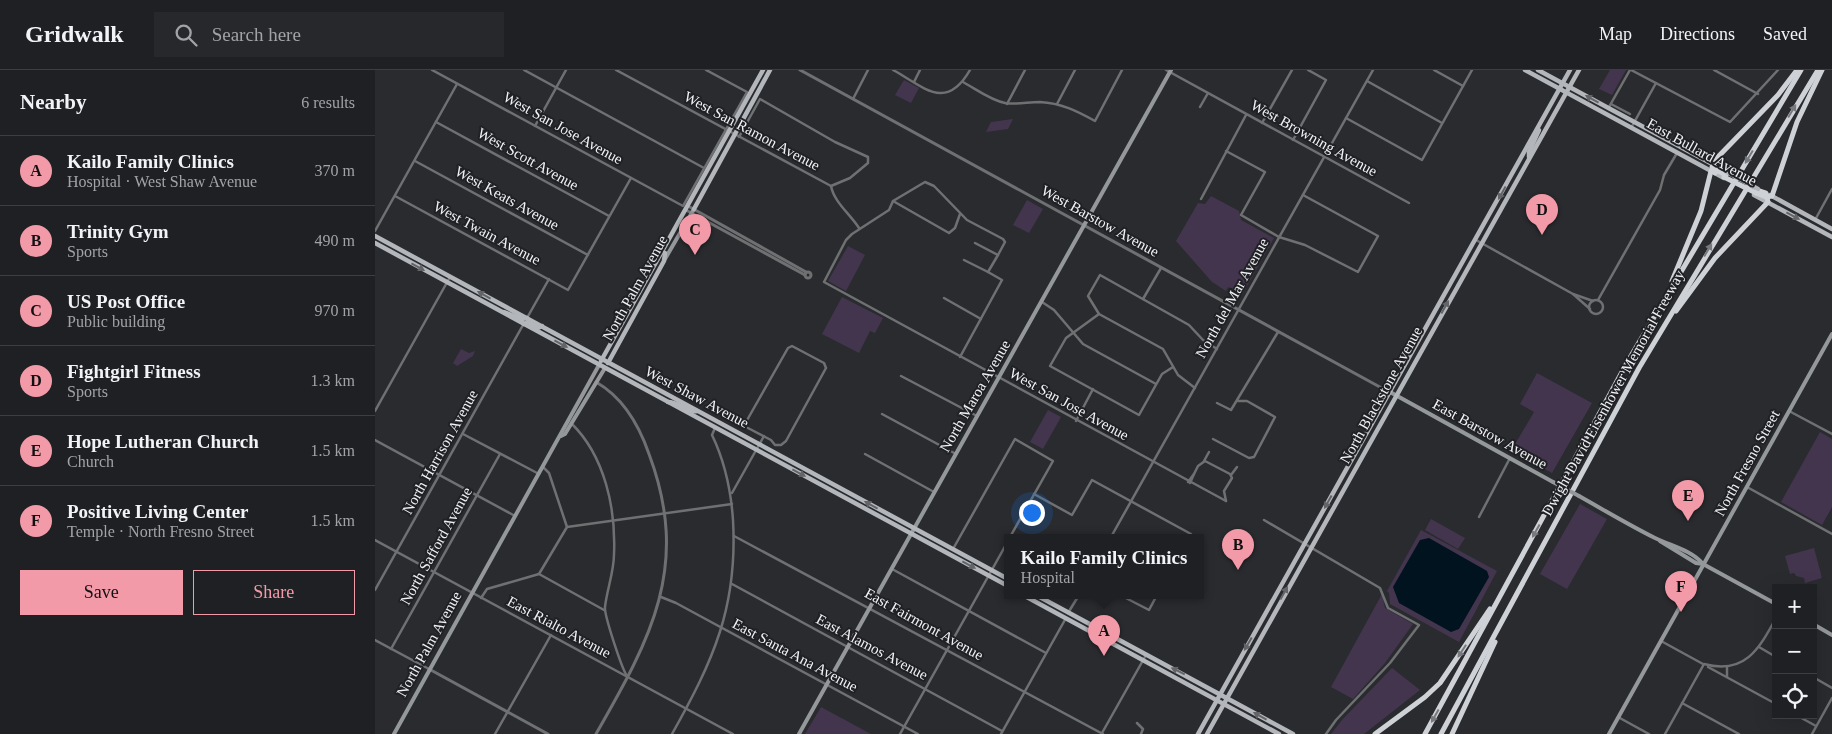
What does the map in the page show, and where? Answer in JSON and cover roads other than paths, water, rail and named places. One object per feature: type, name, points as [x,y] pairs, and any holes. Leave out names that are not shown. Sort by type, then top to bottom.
[{"type":"highway","points":[[1661,304],[1719,173],[1797,70]]},
{"type":"highway","name":"Dwight David Eisenhower Memorial Freeway","points":[[1425,734],[1661,304],[1801,70]]},
{"type":"highway","name":"Dwight David Eisenhower Memorial Freeway","points":[[1442,734],[1665,322],[1817,70]]},
{"type":"highway","points":[[1665,322],[1715,258],[1769,197],[1797,122],[1822,70]]},
{"type":"highway","points":[[1719,173],[1769,197]]},
{"type":"highway","points":[[1375,734],[1425,697],[1443,679],[1509,581]]},
{"type":"highway","points":[[1452,734],[1466,700],[1520,587]]},
{"type":"main road","name":"North Palm Avenue","points":[[394,734],[686,208],[735,135],[763,70]]},
{"type":"main road","name":"North Palm Avenue","points":[[561,436],[565,434],[608,363],[770,70]]},
{"type":"main road","name":"East Bullard Avenue","points":[[1525,70],[1677,153],[1719,173]]},
{"type":"main road","name":"East Bullard Avenue","points":[[1538,70],[1610,106],[1719,173]]},
{"type":"main road","name":"North Blackstone Avenue","points":[[1198,734],[1570,70]]},
{"type":"main road","name":"North Blackstone Avenue","points":[[1207,734],[1579,70]]},
{"type":"main road","name":"North Maroa Avenue","points":[[799,734],[1042,302],[1169,71]]},
{"type":"main road","points":[[1529,157],[1529,152],[1543,117]]},
{"type":"main road","points":[[1515,183],[1514,178],[1523,163],[1522,157]]},
{"type":"main road","name":"East Bullard Avenue","points":[[1756,192],[1832,229]]},
{"type":"main road","name":"East Bullard Avenue","points":[[1769,197],[1832,237]]},
{"type":"main road","points":[[664,261],[663,256],[679,223]]},
{"type":"main road","name":"West Shaw Avenue","points":[[375,236],[1004,577]]},
{"type":"main road","name":"West Shaw Avenue","points":[[375,243],[1004,584]]},
{"type":"main road","points":[[498,310],[522,319],[527,318]]},
{"type":"main road","points":[[524,324],[528,322],[538,328],[542,326]]},
{"type":"main road","name":"North Fresno Street","points":[[1609,734],[1832,334]]},
{"type":"main road","name":"East Barstow Avenue","points":[[1390,392],[1659,540],[1667,541],[1699,559],[1703,564],[1772,602]]},
{"type":"main road","points":[[667,402],[674,402],[692,412],[697,411]]},
{"type":"main road","points":[[1341,492],[1341,486],[1353,466],[1352,460]]},
{"type":"main road","points":[[1030,599],[1279,734]]},
{"type":"main road","points":[[1044,599],[1293,734]]},
{"type":"main road","points":[[1817,626],[1832,635]]},
{"type":"street","name":"West San Jose Avenue","points":[[432,70],[686,208]]},
{"type":"street","points":[[524,70],[704,168]]},
{"type":"street","points":[[535,126],[566,70]]},
{"type":"street","name":"West San Ramon Avenue","points":[[617,70],[831,186],[834,198],[849,212],[859,228]]},
{"type":"street","points":[[706,70],[747,92],[704,168],[686,208],[805,274]]},
{"type":"street","name":"West Barstow Avenue","points":[[800,70],[1238,311],[1390,392]]},
{"type":"street","points":[[853,99],[869,70]]},
{"type":"street","points":[[893,70],[936,94],[953,91],[963,82],[970,70]]},
{"type":"street","points":[[914,82],[921,70]]},
{"type":"street","points":[[1007,104],[1025,70]]},
{"type":"street","points":[[1057,104],[1075,70]]},
{"type":"street","points":[[963,82],[998,102],[1007,104],[1039,102],[1057,104],[1071,108],[1095,121],[1123,70]]},
{"type":"street","points":[[1262,123],[1292,70]]},
{"type":"street","points":[[1293,140],[1326,80],[1308,70]]},
{"type":"street","name":"North del Mar Avenue","points":[[1113,534],[1373,70]]},
{"type":"street","points":[[1434,70],[1463,86]]},
{"type":"street","points":[[1345,118],[1422,160],[1472,70]]},
{"type":"street","points":[[1630,114],[1610,106],[1631,70],[1730,122],[1758,94],[1777,70]]},
{"type":"street","points":[[1714,70],[1758,94]]},
{"type":"street","name":"West Browning Avenue","points":[[1169,71],[1409,203]]},
{"type":"street","points":[[1367,81],[1442,123]]},
{"type":"street","points":[[1631,128],[1656,83]]},
{"type":"street","points":[[375,231],[458,84]]},
{"type":"street","points":[[1200,107],[1208,93]]},
{"type":"street","points":[[735,135],[760,99],[835,142],[869,157],[868,163],[859,172],[831,186]]},
{"type":"street","points":[[1201,199],[1247,114]]},
{"type":"street","name":"West Scott Avenue","points":[[436,122],[609,216]]},
{"type":"street","points":[[1226,151],[1265,172],[1241,215],[1279,237],[1305,245],[1358,272],[1378,236],[1303,195]]},
{"type":"street","points":[[1476,240],[1573,294],[1593,301],[1598,300],[1661,190],[1663,178],[1677,153]]},
{"type":"street","name":"West Keats Avenue","points":[[415,161],[588,255]]},
{"type":"street","points":[[588,255],[631,178]]},
{"type":"street","points":[[859,228],[889,210],[893,201],[920,183],[930,183],[967,220],[1003,239],[1005,242],[988,272]]},
{"type":"street","points":[[1815,220],[1832,189]]},
{"type":"street","name":"West Twain Avenue","points":[[395,196],[568,290],[588,255]]},
{"type":"street","points":[[893,201],[949,233],[955,228],[960,214]]},
{"type":"street","name":"West San Jose Avenue","points":[[859,228],[846,240],[824,282],[1226,502],[1224,491],[1231,475]]},
{"type":"street","points":[[975,243],[998,255]]},
{"type":"street","points":[[960,357],[1002,280],[965,260]]},
{"type":"street","points":[[1143,299],[1161,268]]},
{"type":"street","points":[[375,411],[450,276]]},
{"type":"street","points":[[1195,388],[1178,375],[1163,349],[1099,314],[1088,296],[1100,276],[1189,325],[1203,340],[1217,349]]},
{"type":"street","points":[[527,318],[549,279]]},
{"type":"street","points":[[1573,294],[1596,314],[1602,312],[1603,306],[1598,300]]},
{"type":"street","points":[[944,298],[981,319]]},
{"type":"street","points":[[1589,309],[1593,301]]},
{"type":"street","points":[[1042,302],[1054,310],[1083,344],[1156,384]]},
{"type":"street","points":[[1099,314],[1072,333],[1063,342],[1050,366],[1139,414],[1162,374],[1173,367]]},
{"type":"street","name":"North Harrison Avenue","points":[[375,590],[524,324]]},
{"type":"street","points":[[1217,403],[1231,410],[1277,332]]},
{"type":"street","points":[[792,346],[823,364],[826,368],[786,441],[781,445],[775,445],[764,436],[746,427],[747,422],[788,348],[792,346]]},
{"type":"street","points":[[901,376],[977,416]]},
{"type":"street","points":[[596,734],[647,640],[661,597],[665,554],[665,512],[659,480],[640,432],[617,397],[597,382]]},
{"type":"street","points":[[1076,421],[1093,389]]},
{"type":"street","points":[[1213,439],[1249,458],[1254,457],[1275,417],[1247,401],[1238,401]]},
{"type":"street","points":[[1789,411],[1832,434]]},
{"type":"street","points":[[881,414],[955,454]]},
{"type":"street","points":[[571,423],[599,466],[614,520],[614,565],[605,610],[624,672],[628,677]]},
{"type":"street","points":[[672,734],[709,664],[722,628],[732,584],[734,536],[731,494],[722,457],[712,436],[715,428]]},
{"type":"street","points":[[463,434],[539,474]]},
{"type":"street","points":[[731,494],[764,436]]},
{"type":"street","points":[[949,555],[1015,439],[1053,460],[1012,534]]},
{"type":"street","points":[[375,440],[515,516]]},
{"type":"street","points":[[1189,482],[1209,452]]},
{"type":"street","name":"North Safford Avenue","points":[[391,649],[500,454]]},
{"type":"street","points":[[865,454],[934,492]]},
{"type":"street","points":[[1479,517],[1510,458]]},
{"type":"street","points":[[1204,461],[1231,475],[1237,467]]},
{"type":"street","points":[[481,598],[487,589],[539,574],[567,527],[549,473],[543,467]]},
{"type":"street","points":[[1034,494],[1072,515],[1092,480],[1187,534]]},
{"type":"street","points":[[1747,487],[1832,534]]},
{"type":"street","points":[[567,527],[732,504]]},
{"type":"street","points":[[1264,520],[1380,588],[1388,608],[1419,625],[1390,663],[1336,720],[1326,734]]},
{"type":"street","name":"East Fairmont Avenue","points":[[734,536],[1102,734]]},
{"type":"street","name":"East Rialto Avenue","points":[[375,540],[733,734]]},
{"type":"street","points":[[900,734],[1004,548]]},
{"type":"street","points":[[892,570],[1046,653]]},
{"type":"street","points":[[539,574],[605,610]]},
{"type":"street","name":"East Alamos Avenue","points":[[732,584],[1001,732]]},
{"type":"street","name":"East Santa Ana Avenue","points":[[661,597],[917,734]]},
{"type":"street","points":[[1001,732],[1077,599]]},
{"type":"street","points":[[1128,599],[1149,610],[1155,599]]},
{"type":"street","points":[[1703,664],[1727,667],[1744,660],[1759,648],[1772,625]]},
{"type":"street","points":[[495,734],[551,635]]},
{"type":"street","points":[[375,640],[549,734]]},
{"type":"street","points":[[1661,640],[1772,702]]},
{"type":"street","points":[[1759,648],[1772,655]]},
{"type":"street","points":[[1102,734],[1146,654]]},
{"type":"street","points":[[1665,734],[1703,664]]},
{"type":"street","points":[[1727,667],[1727,677]]},
{"type":"street","points":[[1817,679],[1832,688]]},
{"type":"street","points":[[1812,734],[1832,698]]},
{"type":"street","points":[[1682,703],[1739,734]]},
{"type":"street","points":[[1618,717],[1649,734]]},
{"type":"street","points":[[1803,719],[1816,726]]},
{"type":"street","points":[[1137,723],[1143,729],[1141,734]]},
{"type":"water","points":[[1429,538],[1487,571],[1489,577],[1459,629],[1451,632],[1399,603],[1393,587],[1420,540]]},
{"type":"place","name":"Fightgirl Fitness","points":[[1542,235]]},
{"type":"place","name":"US Post Office","points":[[695,255]]},
{"type":"place","name":"Hope Lutheran Church","points":[[1688,521]]},
{"type":"place","name":"Trinity Gym","points":[[1238,570]]},
{"type":"place","name":"Positive Living Center","points":[[1681,612]]},
{"type":"place","name":"Kailo Family Clinics","points":[[1104,656]]}]
